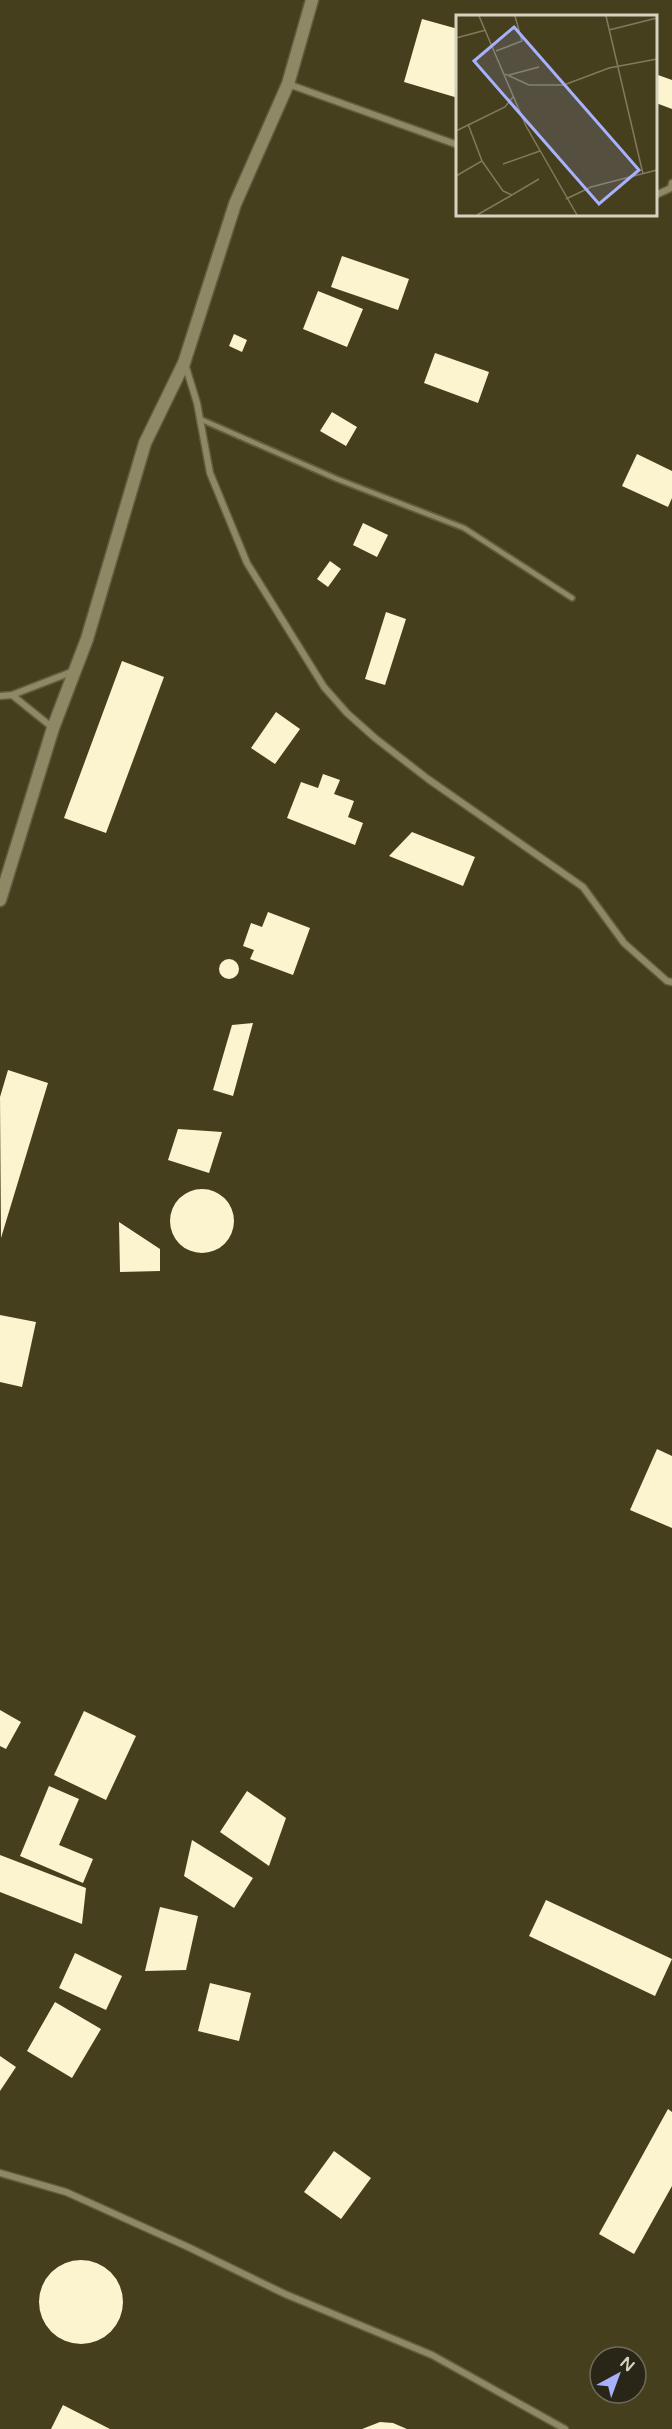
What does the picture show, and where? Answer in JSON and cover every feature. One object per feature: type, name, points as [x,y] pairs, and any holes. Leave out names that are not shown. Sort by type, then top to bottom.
[{"type":"street","points":[[0,900],[53,728],[77,670],[145,443],[184,363],[235,204],[288,84],[312,0]]},
{"type":"street","points":[[288,84],[456,144]]},
{"type":"street","points":[[657,194],[670,188],[672,183]]},
{"type":"street","points":[[184,363],[200,419],[210,473],[247,563],[324,687],[347,713],[375,738],[583,888],[624,943],[667,981],[672,982]]},
{"type":"street","points":[[0,696],[12,695],[77,670]]},
{"type":"street","points":[[12,695],[53,728]]},
{"type":"street","points":[[0,2173],[66,2192],[285,2294],[432,2355],[565,2429]]},
{"type":"lane","points":[[200,419],[337,478],[464,528],[572,598]]},
{"type":"building","points":[[422,19],[456,28],[456,97],[404,82]]},
{"type":"building","points":[[658,75],[672,80],[672,109],[657,103]]},
{"type":"building","points":[[342,256],[409,279],[398,310],[331,287]]},
{"type":"building","points":[[318,291],[363,309],[347,347],[303,329]]},
{"type":"building","points":[[234,334],[247,340],[242,352],[229,346]]},
{"type":"building","points":[[435,353],[489,372],[478,403],[424,383]]},
{"type":"building","points":[[332,412],[357,427],[346,446],[320,431]]},
{"type":"building","points":[[637,454],[672,471],[672,498],[668,507],[622,486]]},
{"type":"building","points":[[363,523],[388,535],[377,557],[353,545]]},
{"type":"building","points":[[330,561],[341,569],[328,587],[317,579]]},
{"type":"building","points":[[386,612],[406,619],[385,685],[365,679]]},
{"type":"building","points":[[122,661],[164,677],[106,833],[64,818]]},
{"type":"building","points":[[276,712],[300,729],[275,764],[251,748]]},
{"type":"building","points":[[323,774],[340,780],[334,794],[354,801],[348,817],[363,823],[355,845],[287,818],[301,782],[318,788]]},
{"type":"building","points":[[412,832],[475,857],[463,886],[389,856]]},
{"type":"building","points":[[268,912],[310,928],[293,975],[250,959],[254,950],[243,946],[251,923],[262,927]]},
{"type":"building","points":[[229,959],[236,962],[239,969],[236,976],[229,979],[222,976],[219,969],[222,962]]},
{"type":"building","points":[[253,1023],[233,1096],[213,1090],[232,1025]]},
{"type":"building","points":[[8,1070],[48,1083],[1,1238],[0,1097]]},
{"type":"building","points":[[178,1129],[222,1132],[209,1173],[168,1160]]},
{"type":"building","points":[[202,1189],[220,1195],[228,1203],[234,1221],[228,1239],[220,1247],[202,1253],[184,1247],[176,1239],[170,1221],[176,1203],[184,1195]]},
{"type":"building","points":[[119,1222],[160,1249],[160,1271],[120,1272]]},
{"type":"building","points":[[0,1315],[36,1322],[22,1387],[0,1382]]},
{"type":"building","points":[[657,1449],[672,1456],[672,1528],[630,1510]]},
{"type":"building","points":[[0,1710],[21,1722],[6,1749],[0,1746]]},
{"type":"building","points":[[84,1711],[136,1736],[106,1800],[54,1775]]},
{"type":"building","points":[[49,1786],[79,1799],[59,1845],[93,1859],[83,1883],[20,1856]]},
{"type":"building","points":[[247,1791],[286,1818],[269,1866],[220,1832]]},
{"type":"building","points":[[192,1840],[253,1878],[234,1908],[184,1876]]},
{"type":"building","points":[[0,1855],[86,1888],[82,1924],[0,1892]]},
{"type":"building","points":[[546,1900],[672,1959],[655,1996],[529,1936]]},
{"type":"building","points":[[160,1907],[198,1916],[186,1970],[145,1971]]},
{"type":"building","points":[[75,1953],[122,1976],[106,2010],[59,1988]]},
{"type":"building","points":[[210,1983],[251,1993],[239,2041],[198,2031]]},
{"type":"building","points":[[55,2002],[101,2029],[72,2078],[27,2051]]},
{"type":"building","points":[[0,2056],[16,2067],[0,2091]]},
{"type":"building","points":[[668,2109],[672,2112],[672,2186],[634,2254],[599,2234]]},
{"type":"building","points":[[334,2151],[371,2178],[341,2219],[304,2192]]},
{"type":"building","points":[[81,2260],[97,2263],[111,2272],[120,2286],[123,2302],[120,2318],[111,2332],[97,2341],[81,2344],[65,2341],[51,2332],[42,2318],[39,2302],[42,2286],[51,2272],[65,2263]]},
{"type":"building","points":[[63,2405],[110,2429],[51,2429]]},
{"type":"building","points":[[380,2422],[393,2423],[407,2429],[362,2429]]}]
